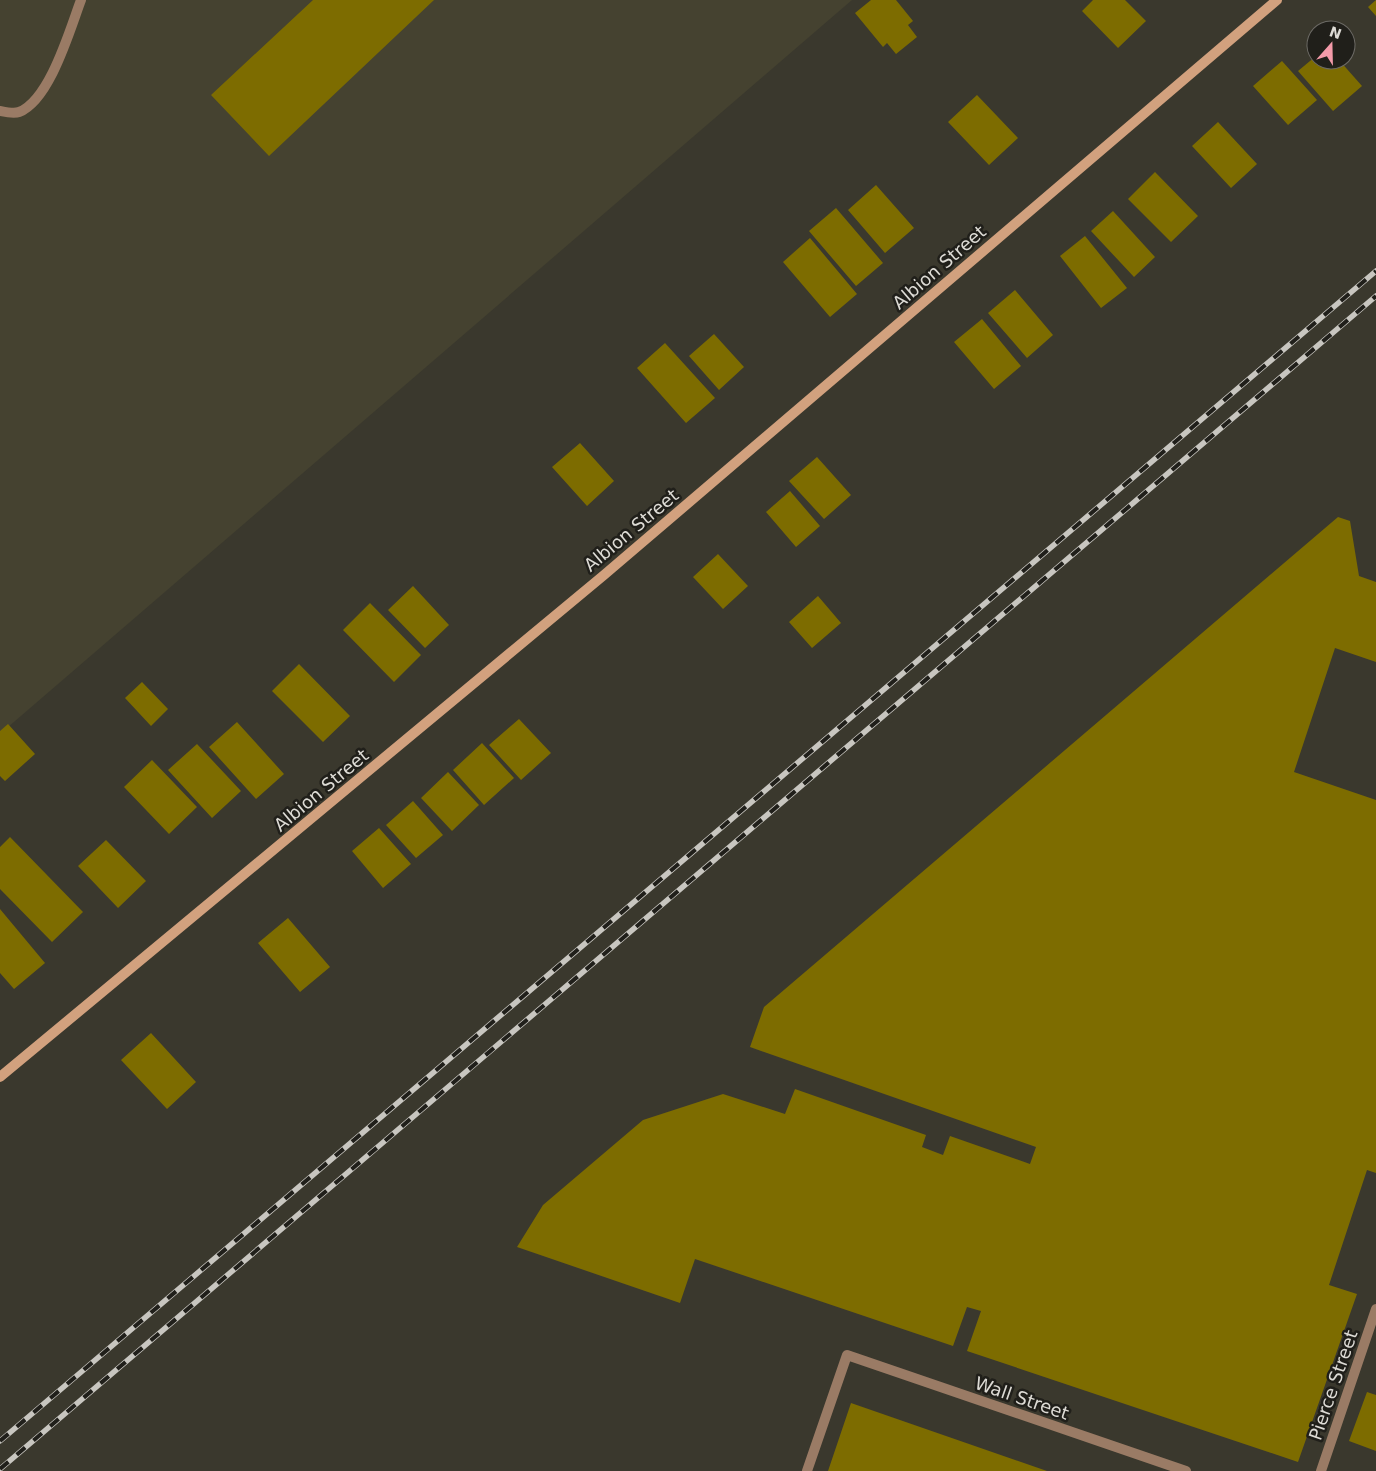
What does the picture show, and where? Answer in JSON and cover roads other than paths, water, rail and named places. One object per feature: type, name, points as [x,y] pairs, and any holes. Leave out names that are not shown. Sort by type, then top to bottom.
[{"type":"street","points":[[0,111],[18,112],[37,100],[59,55],[81,0]]},
{"type":"street","name":"Albion Street","points":[[0,1077],[604,575],[1277,0]]},
{"type":"street","name":"Pierce Street","points":[[1321,1471],[1376,1309]]},
{"type":"street","name":"Wall Street","points":[[807,1471],[847,1355],[1186,1471]]},
{"type":"railway","points":[[0,1441],[1376,271]]},
{"type":"railway","points":[[0,1469],[1376,296]]}]
